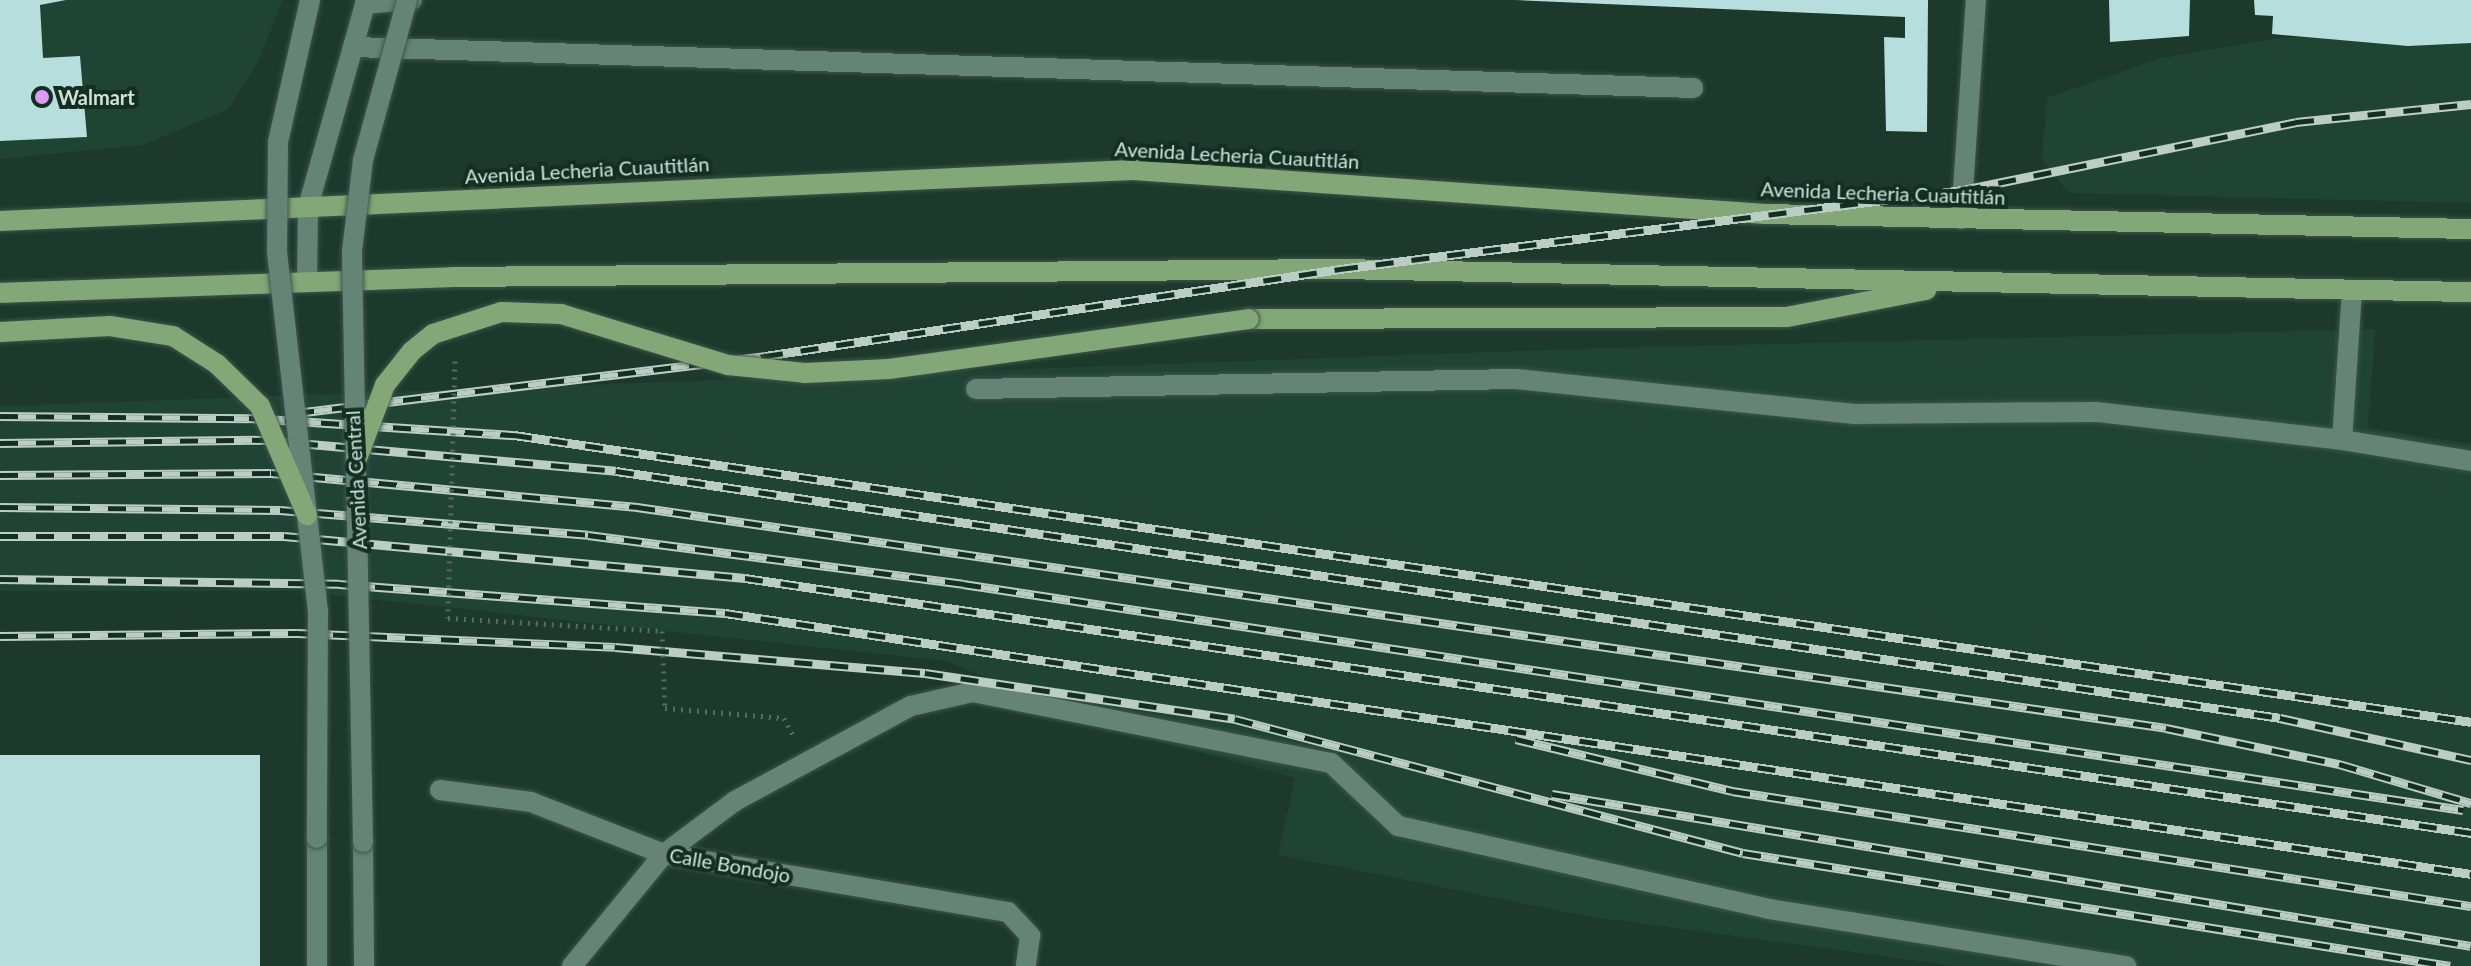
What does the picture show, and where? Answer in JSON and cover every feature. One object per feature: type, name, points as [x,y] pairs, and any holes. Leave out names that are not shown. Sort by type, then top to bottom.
[{"type":"main road","name":"Avenida Lecheria Cuautitlán","points":[[0,221],[1133,170],[1765,214],[2471,229]]},
{"type":"main road","points":[[0,293],[307,282],[1340,269],[1957,284],[2471,292]]},
{"type":"main road","points":[[355,464],[385,385],[412,351],[433,334],[501,312],[561,314],[728,365],[805,373],[889,369],[1249,319],[1787,317],[1957,284]]},
{"type":"main road","points":[[0,332],[110,326],[173,336],[217,364],[260,406],[307,515]]},
{"type":"street","points":[[310,0],[278,142],[277,252],[318,611],[317,966]]},
{"type":"street","points":[[307,282],[308,207],[366,2],[410,0]]},
{"type":"street","name":"Avenida Central","points":[[364,966],[352,251],[363,160],[410,0]]},
{"type":"street","points":[[1961,219],[1976,0]]},
{"type":"street","points":[[353,47],[1693,88]]},
{"type":"street","points":[[2342,440],[2352,290]]},
{"type":"street","points":[[976,389],[1516,379],[1857,414],[2097,412],[2342,440],[2471,461]]},
{"type":"street","points":[[572,966],[664,854],[735,801],[911,706],[972,692],[1331,763],[1398,826],[1769,909],[2126,966]]},
{"type":"street","name":"Calle Bondojo","points":[[440,790],[531,802],[664,854],[1008,912],[1025,923],[1026,966]]},
{"type":"path","points":[[455,361],[448,618],[662,631],[665,708],[784,718],[808,762]]},
{"type":"shaded area","points":[[0,0],[283,0],[259,60],[229,109],[143,145],[0,159]]},
{"type":"shaded area","points":[[2471,31],[2471,203],[2069,193],[2042,160],[2047,98],[2161,58],[2278,38]]},
{"type":"shaded area","points":[[2375,329],[2368,428],[2471,444],[2471,966],[1956,966],[1586,916],[1278,855],[1295,778],[1109,727],[946,661],[295,591],[0,591],[0,406],[1604,348]]},
{"type":"building","name":"Walmart","points":[[0,0],[66,0],[40,5],[43,58],[80,56],[87,137],[0,141]]},
{"type":"building","points":[[1515,0],[1928,0],[1927,132],[1886,131],[1884,37],[1905,38],[1905,17]]},
{"type":"building","points":[[2109,0],[2190,0],[2189,36],[2110,42]]},
{"type":"building","points":[[2254,0],[2471,0],[2471,43],[2408,46],[2272,34],[2273,16],[2255,15]]},
{"type":"building","points":[[0,755],[260,755],[260,966],[0,966]]},
{"type":"railway","points":[[296,413],[765,356],[1340,269],[1963,190],[2296,122],[2471,104]]},
{"type":"railway","points":[[0,416],[249,418],[514,435],[2471,722]]},
{"type":"railway","points":[[0,443],[264,440],[616,471],[2280,718],[2471,760]]},
{"type":"railway","points":[[0,475],[271,473],[637,507],[2166,728],[2339,764],[2471,803]]},
{"type":"railway","points":[[0,507],[280,510],[588,535],[963,584],[2463,810]]},
{"type":"railway","points":[[0,536],[284,536],[745,578],[2471,833]]},
{"type":"railway","points":[[0,579],[339,584],[725,613],[2471,874]]},
{"type":"railway","points":[[0,636],[297,633],[615,647],[925,673],[1235,719],[1743,853],[2450,966]]},
{"type":"railway","points":[[1516,739],[1732,791],[2471,906]]},
{"type":"railway","points":[[1552,794],[2471,946]]},
{"type":"place","name":"Walmart","points":[[42,97]]}]
